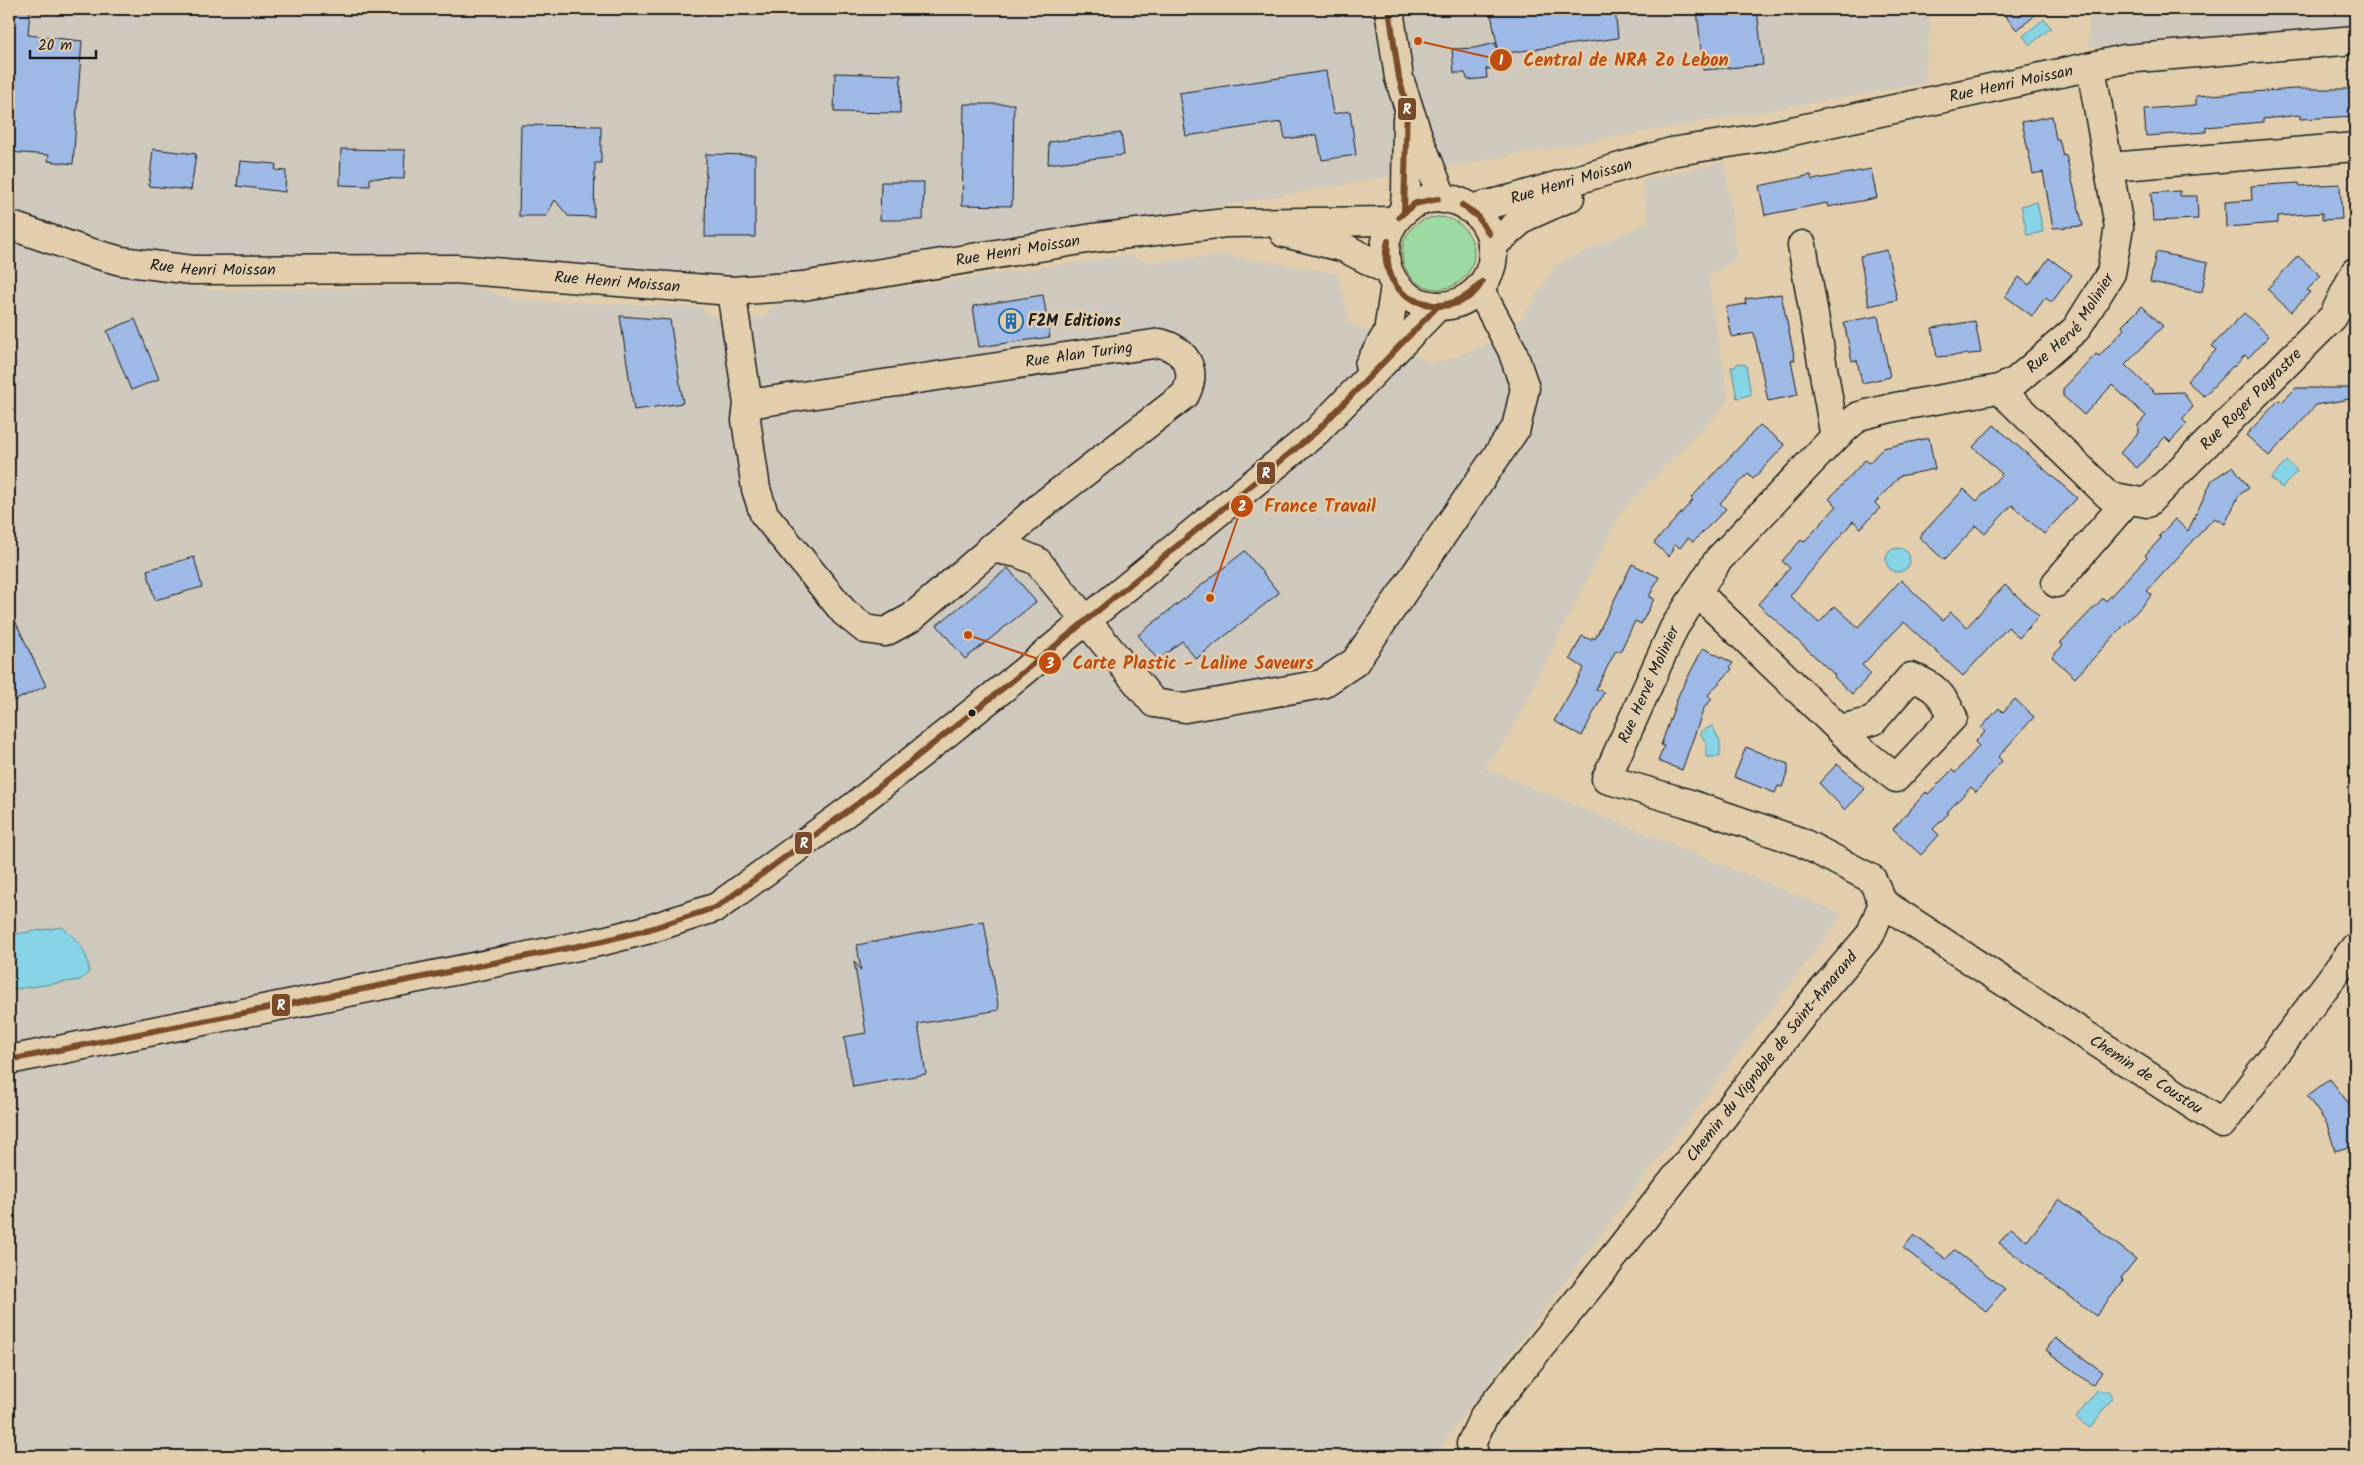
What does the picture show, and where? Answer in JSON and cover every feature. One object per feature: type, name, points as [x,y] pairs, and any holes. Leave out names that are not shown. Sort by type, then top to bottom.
[{"type":"street","points":[[1389,9],[1399,78],[1407,106],[1443,199]]},
{"type":"street","name":"Rue Henri Moissan","points":[[1470,209],[1515,198],[1671,152],[1760,138],[2125,59],[2355,40]]},
{"type":"street","name":"Rue Hervé Molinier","points":[[1883,904],[1872,879],[1802,842],[1687,803],[1606,779],[1674,628],[1718,560],[1835,438],[1859,416],[1895,407],[1999,389],[2016,381],[2076,329],[2111,273],[2119,227],[2091,67]]},
{"type":"street","points":[[1350,399],[1388,332],[1391,277],[1384,253],[1387,236],[1399,216],[1406,192],[1407,106]]},
{"type":"street","points":[[2110,168],[2355,148]]},
{"type":"street","name":"Rue Henri Moissan","points":[[1492,246],[1525,217],[1671,152]]},
{"type":"street","points":[[1391,277],[1407,296],[1422,304],[1438,306],[1460,301],[1479,288],[1487,276],[1492,261],[1492,246],[1488,232],[1481,219],[1470,209],[1458,202],[1429,199],[1416,203],[1399,216]]},
{"type":"street","name":"Rue Henri Moissan","points":[[9,225],[85,252],[121,261],[192,270],[455,269],[731,291],[803,286],[1093,238],[1226,223],[1399,216]]},
{"type":"street","name":"Rue Henri Moissan","points":[[1226,223],[1301,236],[1345,248],[1391,277]]},
{"type":"street","points":[[1802,245],[1835,438]]},
{"type":"street","name":"Rue Roger Payrastre","points":[[1999,389],[2109,496],[2147,503],[2333,317],[2355,272]]},
{"type":"street","points":[[990,548],[1018,553],[1037,561],[1154,703],[1186,708],[1322,684],[1355,662],[1516,428],[1525,388],[1512,350],[1479,288]]},
{"type":"street","name":"Rue Alan Turing","points":[[731,291],[748,404],[746,420],[756,488],[764,514],[844,612],[865,629],[885,632],[911,618],[1041,506],[1185,396],[1190,385],[1191,374],[1182,353],[1172,346],[1160,343],[748,404]]},
{"type":"street","points":[[9,1060],[604,942],[717,907],[856,805],[1316,432],[1438,306]]},
{"type":"street","points":[[2056,583],[2128,500]]},
{"type":"street","points":[[1037,561],[1035,537],[1041,506]]},
{"type":"street","points":[[1697,592],[1840,729]]},
{"type":"street","name":"Chemin de Coustou","points":[[1883,904],[2222,1124],[2355,946]]},
{"type":"street","name":"Chemin du Vignoble de Saint-Amarand","points":[[1475,1456],[1472,1444],[1484,1416],[1616,1254],[1812,1003],[1870,936],[1883,904]]},
{"type":"shaded area","points":[[9,9],[1931,9],[1925,83],[785,282],[134,274],[210,290],[470,284],[514,300],[699,307],[718,319],[765,317],[774,305],[1128,255],[1151,262],[1225,255],[1338,274],[1350,323],[1433,364],[1486,346],[1523,317],[1557,264],[1649,222],[1642,180],[1725,162],[1737,258],[1708,278],[1729,401],[1621,512],[1506,741],[1484,768],[1843,914],[1433,1456],[9,1456]]},
{"type":"shaded area","points":[[2089,9],[2355,9],[2355,40],[2088,47]]},
{"type":"green space","points":[[1438,217],[1458,223],[1468,233],[1474,253],[1468,273],[1458,283],[1438,289],[1418,283],[1408,273],[1402,253],[1408,233],[1418,223]]},
{"type":"water","points":[[2044,19],[2051,28],[2030,45],[2023,36]]},
{"type":"water","points":[[2037,202],[2043,232],[2027,235],[2021,206]]},
{"type":"water","points":[[1738,363],[1746,365],[1751,395],[1737,398],[1731,367],[1735,367]]},
{"type":"water","points":[[2287,461],[2297,471],[2282,488],[2271,478]]},
{"type":"water","points":[[1898,548],[1907,551],[1910,560],[1907,569],[1898,572],[1889,569],[1886,560],[1889,551]]},
{"type":"water","points":[[1712,726],[1720,741],[1720,757],[1706,757],[1706,743],[1700,732]]},
{"type":"water","points":[[62,927],[81,946],[87,958],[89,972],[80,980],[9,990],[9,935]]},
{"type":"water","points":[[2098,1389],[2109,1391],[2112,1399],[2090,1428],[2076,1418]]},
{"type":"building","points":[[9,9],[30,9],[28,35],[82,41],[73,164],[48,161],[49,155],[9,152]]},
{"type":"building","points":[[1490,9],[1615,9],[1618,38],[1499,54]]},
{"type":"building","points":[[1697,9],[1757,9],[1763,65],[1703,70]]},
{"type":"building","points":[[1999,9],[2043,9],[2017,30]]},
{"type":"building","points":[[1496,43],[1498,68],[1486,69],[1487,78],[1468,80],[1465,73],[1454,73],[1452,49],[1474,48]]},
{"type":"building","points":[[1326,71],[1333,114],[1350,111],[1356,155],[1322,160],[1317,135],[1285,139],[1282,122],[1186,136],[1179,93]]},
{"type":"building","points":[[835,73],[901,75],[900,113],[834,112]]},
{"type":"building","points":[[2295,89],[2355,89],[2355,116],[2300,119],[2300,115],[2263,119],[2263,122],[2206,127],[2206,132],[2146,136],[2144,109],[2196,105],[2196,96]]},
{"type":"building","points":[[964,104],[1014,104],[1012,206],[962,205]]},
{"type":"building","points":[[2052,116],[2056,139],[2059,139],[2063,156],[2066,155],[2083,226],[2053,228],[2043,172],[2033,174],[2022,122]]},
{"type":"building","points":[[521,125],[601,126],[601,163],[595,163],[594,217],[568,216],[555,200],[546,216],[519,216]]},
{"type":"building","points":[[1121,133],[1124,155],[1048,164],[1049,142]]},
{"type":"building","points":[[153,149],[196,154],[191,190],[149,186]]},
{"type":"building","points":[[341,149],[405,150],[404,179],[370,178],[370,186],[340,185]]},
{"type":"building","points":[[706,154],[755,155],[755,237],[705,237]]},
{"type":"building","points":[[240,161],[276,164],[275,170],[286,171],[285,192],[237,186]]},
{"type":"building","points":[[1871,169],[1877,198],[1828,207],[1827,203],[1765,215],[1759,186],[1811,175],[1812,180]]},
{"type":"building","points":[[881,182],[924,182],[923,220],[880,220]]},
{"type":"building","points":[[2299,183],[2300,186],[2340,184],[2342,219],[2322,220],[2322,213],[2278,216],[2278,223],[2226,227],[2225,202],[2252,200],[2251,186]]},
{"type":"building","points":[[2180,191],[2180,196],[2197,196],[2198,219],[2153,221],[2151,193]]},
{"type":"building","points":[[1887,250],[1897,300],[1869,306],[1860,256]]},
{"type":"building","points":[[2156,252],[2208,263],[2202,292],[2150,282]]},
{"type":"building","points":[[2298,256],[2321,276],[2307,290],[2310,292],[2291,312],[2267,289]]},
{"type":"building","points":[[2049,258],[2072,275],[2052,302],[2045,298],[2032,316],[2005,296],[2019,277],[2029,285]]},
{"type":"building","points":[[1781,294],[1795,360],[1791,360],[1798,395],[1768,401],[1754,333],[1732,337],[1726,307],[1746,304],[1745,299]]},
{"type":"building","name":"F2M Editions","points":[[1043,295],[1050,337],[979,347],[973,306]]},
{"type":"building","points":[[2142,306],[2163,326],[2125,365],[2155,393],[2183,392],[2193,407],[2182,419],[2187,424],[2170,442],[2165,437],[2137,468],[2120,453],[2138,433],[2138,425],[2146,416],[2112,385],[2084,415],[2063,396],[2063,389],[2096,354],[2099,356],[2124,329],[2122,326]]},
{"type":"building","points":[[2244,313],[2269,336],[2248,358],[2245,355],[2233,366],[2204,396],[2187,381],[2216,350],[2212,346]]},
{"type":"building","points":[[620,316],[670,320],[683,403],[634,410]]},
{"type":"building","points":[[1878,316],[1890,377],[1862,383],[1857,360],[1852,361],[1844,322]]},
{"type":"building","points":[[135,319],[159,379],[131,390],[107,331]]},
{"type":"building","points":[[1975,321],[1981,353],[1937,357],[1932,328]]},
{"type":"building","points":[[2296,388],[2355,388],[2355,398],[2316,405],[2269,456],[2246,435],[2279,400],[2282,402]]},
{"type":"building","points":[[1760,425],[1785,445],[1753,479],[1748,474],[1720,503],[1726,509],[1693,542],[1688,538],[1680,548],[1675,544],[1669,557],[1654,543],[1693,500],[1691,498]]},
{"type":"building","points":[[1994,425],[2077,498],[2044,534],[2012,505],[1985,534],[1976,526],[1944,560],[1919,537],[1964,489],[1977,501],[2002,474],[1973,447]]},
{"type":"building","points":[[1929,438],[1935,469],[1900,476],[1875,503],[1880,508],[1861,528],[1853,521],[1790,596],[1819,623],[1835,606],[1858,627],[1901,580],[1943,620],[1951,612],[1967,627],[2005,585],[2039,616],[2019,638],[2008,627],[1963,676],[1904,622],[1862,665],[1871,674],[1852,694],[1834,677],[1835,675],[1758,604],[1790,568],[1782,561],[1801,540],[1804,542],[1837,506],[1829,499],[1865,460],[1869,463],[1883,448]]},
{"type":"building","points":[[2233,466],[2249,488],[2239,495],[2225,524],[2214,518],[2147,591],[2152,595],[2075,678],[2052,657],[2063,645],[2060,643],[2103,598],[2106,601],[2147,557],[2145,555],[2161,538],[2159,536],[2175,519],[2188,531],[2212,480]]},
{"type":"building","points":[[1245,551],[1279,593],[1196,659],[1182,641],[1158,660],[1138,635]]},
{"type":"building","points":[[194,557],[202,587],[155,600],[147,570]]},
{"type":"building","points":[[1632,564],[1659,577],[1649,597],[1654,599],[1641,624],[1635,621],[1620,652],[1616,650],[1596,689],[1604,692],[1582,736],[1554,721],[1584,668],[1570,659],[1582,636],[1591,640],[1592,637],[1595,639]]},
{"type":"building","points":[[1008,568],[1036,602],[965,659],[937,625]]},
{"type":"building","points":[[9,608],[46,686],[9,703]]},
{"type":"building","points":[[1703,648],[1733,663],[1730,667],[1732,669],[1708,695],[1712,699],[1704,708],[1682,770],[1658,761],[1664,746],[1661,745],[1679,694]]},
{"type":"building","points":[[2015,699],[2034,717],[1998,757],[2002,761],[1976,792],[1971,787],[1933,829],[1939,835],[1921,855],[1893,829],[1926,792],[1928,794],[1952,770],[1955,773],[1979,746],[1975,742],[1985,732],[1981,728],[1999,708],[2003,712]]},
{"type":"building","points":[[1746,747],[1788,764],[1788,771],[1782,787],[1778,786],[1775,793],[1734,777]]},
{"type":"building","points":[[1837,764],[1865,789],[1845,810],[1819,783]]},
{"type":"building","points":[[984,921],[999,1010],[918,1024],[926,1074],[853,1087],[844,1037],[866,1033],[854,961],[861,971],[857,945]]},
{"type":"building","points":[[2330,1079],[2353,1109],[2355,1117],[2355,1145],[2335,1151],[2327,1124],[2307,1096]]},
{"type":"building","points":[[2059,1199],[2136,1259],[2121,1278],[2124,1280],[2096,1316],[1999,1243],[2011,1228],[2027,1241]]},
{"type":"building","points":[[1914,1235],[1946,1259],[1954,1250],[2005,1289],[1986,1311],[1903,1248]]},
{"type":"building","points":[[2055,1338],[2103,1372],[2092,1385],[2046,1350]]},
{"type":"transit line","name":"R","points":[[1389,9],[1399,78],[1407,106],[1404,211]]},
{"type":"transit line","name":"R","points":[[1399,217],[1414,204],[1438,199]]},
{"type":"transit line","name":"R","points":[[1399,217],[1416,203],[1438,199]]},
{"type":"transit line","name":"R","points":[[1462,205],[1476,214],[1489,234]]},
{"type":"transit line","name":"R","points":[[1462,205],[1478,217],[1489,234]]},
{"type":"transit line","name":"R","points":[[1388,241],[1390,273],[1397,287],[1410,298],[1433,305]]},
{"type":"transit line","name":"R","points":[[1388,241],[1386,264],[1395,284],[1411,299],[1433,305]]},
{"type":"transit line","name":"R","points":[[1433,305],[1448,304],[1460,300],[1482,282]]},
{"type":"transit line","name":"R","points":[[1433,305],[1454,304],[1468,298],[1482,282]]},
{"type":"transit line","name":"R","points":[[9,1060],[603,941],[650,929],[717,907],[856,805],[1011,682],[1316,432],[1438,306]]},
{"type":"place","name":"Central de NRA Zo Lebon","points":[[1418,41]]},
{"type":"place","name":"F2M Editions","points":[[1011,321]]},
{"type":"place","name":"France Travail","points":[[1210,598]]},
{"type":"place","name":"Carte Plastic - Laline Saveurs","points":[[968,635]]}]
